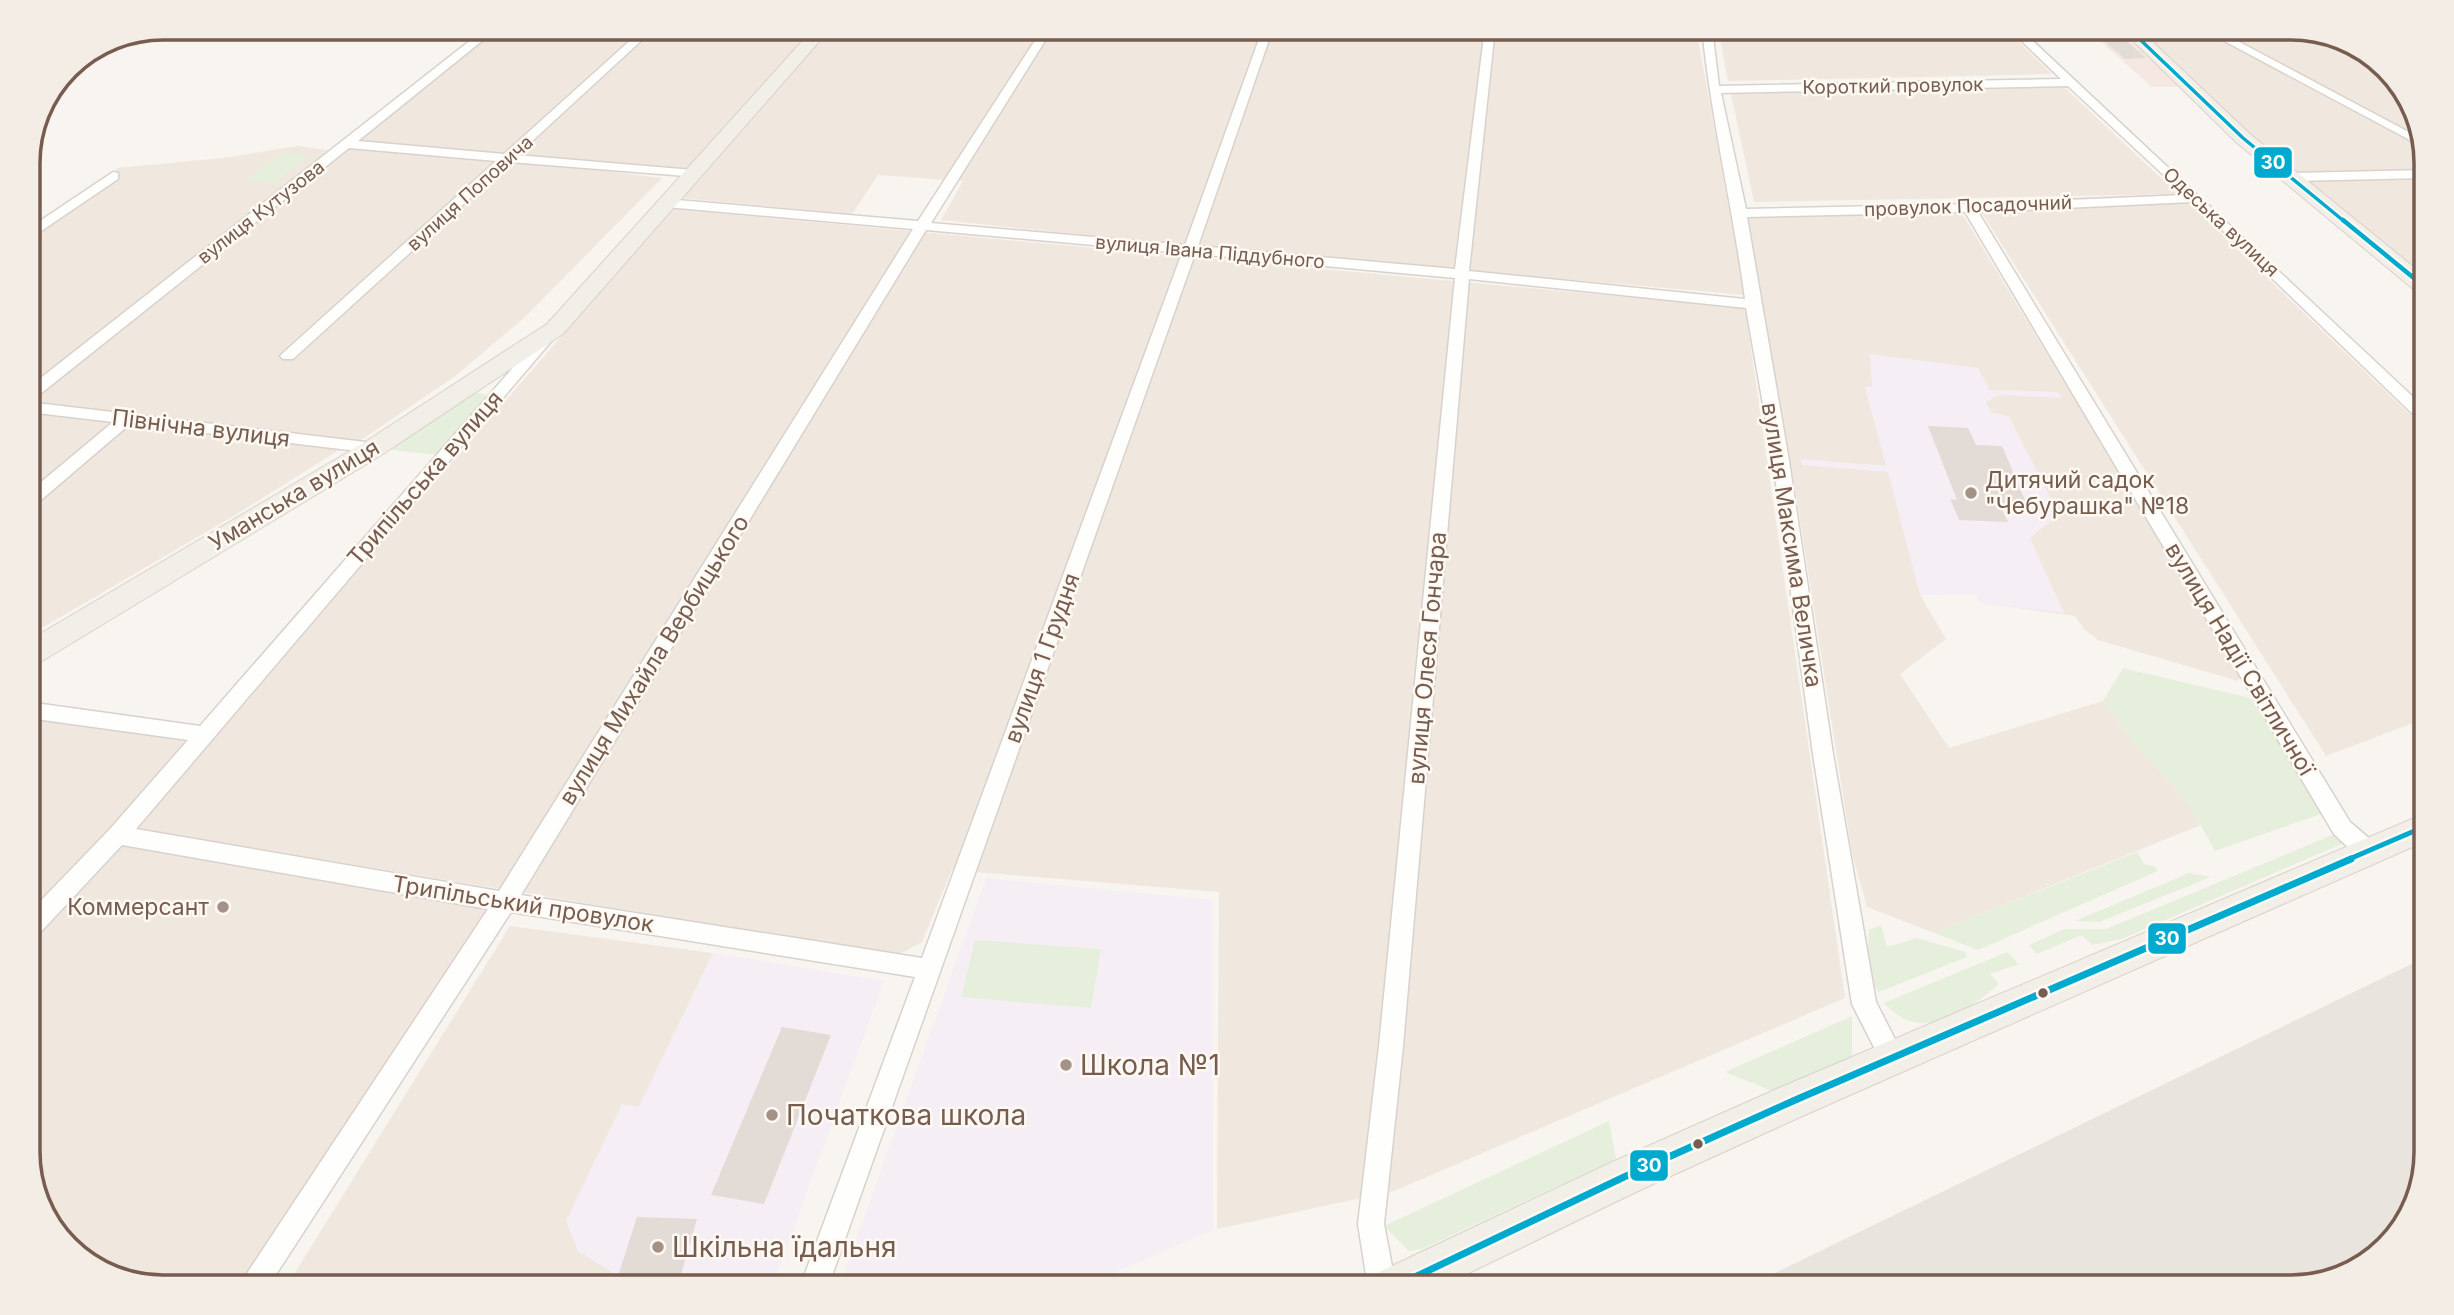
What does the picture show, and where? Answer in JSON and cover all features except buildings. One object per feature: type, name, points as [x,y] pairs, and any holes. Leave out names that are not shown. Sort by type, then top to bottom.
[{"type":"main road","points":[[2139,40],[2204,104],[2413,277]]},
{"type":"main road","name":"Трипільська вулиця","points":[[555,329],[812,41]]},
{"type":"main road","name":"Уманська вулиця","points":[[41,647],[374,448],[555,329]]},
{"type":"main road","points":[[1419,1275],[1624,1177],[1892,1057],[2414,830]]},
{"type":"street","name":"вулиця 1 Грудня","points":[[818,1275],[1264,40]]},
{"type":"street","name":"вулиця Олеся Гончара","points":[[1380,1275],[1371,1224],[1391,1046],[1462,274],[1489,40]]},
{"type":"street","name":"вулиця Максима Величка","points":[[1708,40],[1714,90],[1740,213],[1753,304],[1782,461],[1824,754],[1864,1004],[1892,1057]]},
{"type":"street","name":"Одеська вулиця","points":[[2026,40],[2413,406]]},
{"type":"street","points":[[2228,40],[2410,138]]},
{"type":"street","name":"вулиця Кутузова","points":[[41,386],[477,41]]},
{"type":"street","name":"вулиця Поповича","points":[[288,356],[636,41]]},
{"type":"street","name":"вулиця Михайла Вербицького","points":[[260,1275],[505,902],[922,226],[1040,41]]},
{"type":"street","name":"Короткий провулок","points":[[1714,90],[2071,82]]},
{"type":"street","points":[[347,144],[693,174]]},
{"type":"street","points":[[2294,177],[2413,174]]},
{"type":"street","points":[[41,227],[113,176]]},
{"type":"street","name":"провулок Посадочний","points":[[1740,213],[1969,208],[2196,198]]},
{"type":"street","name":"вулиця Івана Піддубного","points":[[666,203],[1462,274],[1753,304]]},
{"type":"street","name":"вулиця Надії Світличної","points":[[1969,208],[2342,828],[2369,850]]},
{"type":"street","name":"Трипільська вулиця","points":[[41,916],[118,835],[202,734],[555,329]]},
{"type":"street","name":"Північна вулиця","points":[[41,409],[374,448]]},
{"type":"street","points":[[41,491],[126,419]]},
{"type":"street","points":[[41,712],[202,734]]},
{"type":"street","name":"Трипільський провулок","points":[[118,835],[505,902],[929,969]]},
{"type":"shaded area","points":[[1698,40],[1745,295],[1202,247],[941,220],[963,181],[878,175],[852,214],[681,198],[821,41]]},
{"type":"shaded area","points":[[1720,40],[2017,40],[2052,74],[1728,81]]},
{"type":"shaded area","points":[[2099,40],[2138,40],[2186,87],[2152,87]]},
{"type":"shaded area","points":[[2142,40],[2226,40],[2411,139],[2413,173],[2294,177]]},
{"type":"shaded area","points":[[2229,40],[2306,41],[2345,53],[2359,61],[2383,82],[2401,109],[2410,136]]},
{"type":"shaded area","points":[[477,41],[812,41],[693,174],[532,162],[662,178],[524,318],[454,377],[358,442],[41,408],[41,227],[113,176],[117,168],[223,158],[297,146],[338,151]]},
{"type":"shaded area","points":[[2063,86],[2178,194],[1754,202],[1731,94]]},
{"type":"shaded area","points":[[2413,174],[2413,275],[2296,178]]},
{"type":"shaded area","points":[[2188,202],[2413,418],[2414,723],[2326,756],[1980,210]]},
{"type":"shaded area","points":[[672,209],[1745,308],[1845,998],[1394,1191],[1217,1229],[1219,892],[952,870],[922,942],[898,955],[134,828]]},
{"type":"shaded area","points":[[1961,212],[2242,676],[2238,681],[2098,640],[2084,629],[2075,616],[1981,603],[1973,593],[1920,595],[1946,639],[1900,674],[1949,748],[2103,701],[2134,743],[2188,802],[2201,825],[1934,933],[1867,907],[1852,853],[1796,494],[1778,416],[1748,217]]},
{"type":"shaded area","name":"Дитячий садок \"Чебурашка\" №18","points":[[1870,354],[1978,368],[1990,390],[2059,392],[2062,398],[1999,395],[1986,402],[1991,412],[2009,417],[2059,514],[2030,538],[2064,613],[1981,603],[1973,594],[1920,595],[1888,472],[1802,465],[1801,459],[1886,466],[1865,387],[1872,386]]},
{"type":"shaded area","points":[[41,413],[339,450],[237,514],[41,628]]},
{"type":"shaded area","points":[[41,712],[202,734],[118,835],[505,902],[260,1275],[164,1275],[132,1271],[95,1254],[71,1233],[61,1220],[47,1191],[41,1159]]},
{"type":"shaded area","name":"Школа №1","points":[[986,878],[1212,900],[1213,1230],[1109,1275],[843,1275]]},
{"type":"shaded area","points":[[510,926],[713,953],[639,1107],[618,1275],[293,1275]]},
{"type":"shaded area","points":[[713,953],[884,981],[777,1275],[616,1275],[578,1251],[566,1221],[622,1104],[639,1107]]},
{"type":"shaded area","points":[[2414,963],[2414,1151],[2410,1183],[2401,1206],[2383,1233],[2359,1254],[2345,1262],[2322,1271],[2290,1275],[1771,1275]]},
{"type":"green space","points":[[281,153],[308,156],[274,183],[246,180]]},
{"type":"green space","points":[[471,394],[486,395],[483,402],[439,455],[382,449]]},
{"type":"green space","points":[[2123,668],[2250,698],[2327,812],[2215,851],[2188,802],[2134,743],[2103,701]]},
{"type":"green space","points":[[2335,834],[2346,842],[2122,939],[2092,945],[2082,935],[2037,954],[2029,945],[2064,929],[2106,929]]},
{"type":"green space","points":[[2137,852],[2144,864],[2154,866],[2158,871],[1978,950],[1934,933]]},
{"type":"green space","points":[[2189,873],[2211,877],[2099,922],[2075,921]]},
{"type":"green space","points":[[1881,925],[1887,947],[1917,938],[1965,952],[1967,957],[1879,992],[1871,980],[1868,955],[1869,930]]},
{"type":"green space","points":[[975,940],[1101,949],[1091,1008],[961,997]]},
{"type":"green space","points":[[2007,952],[2019,964],[1990,974],[1999,984],[1972,1005],[1943,1020],[1913,1022],[1898,1015],[1884,1003]]},
{"type":"green space","points":[[1852,1016],[1852,1056],[1777,1093],[1725,1072]]},
{"type":"green space","points":[[1609,1121],[1616,1159],[1422,1249],[1409,1251],[1384,1226]]},
{"type":"transit line","name":"30","points":[[2141,40],[2243,138],[2413,277]]},
{"type":"transit line","name":"30","points":[[1419,1275],[1624,1177],[1793,1101],[2414,831]]},
{"type":"place","name":"Дитячий садок \"Чебурашка\" №18","points":[[1971,493]]},
{"type":"place","name":"Коммерсант","points":[[223,907]]},
{"type":"place","name":"Школа №1","points":[[1066,1065]]},
{"type":"place","name":"Початкова школа","points":[[772,1115]]},
{"type":"place","name":"Шкільна їдальня","points":[[658,1247]]}]
